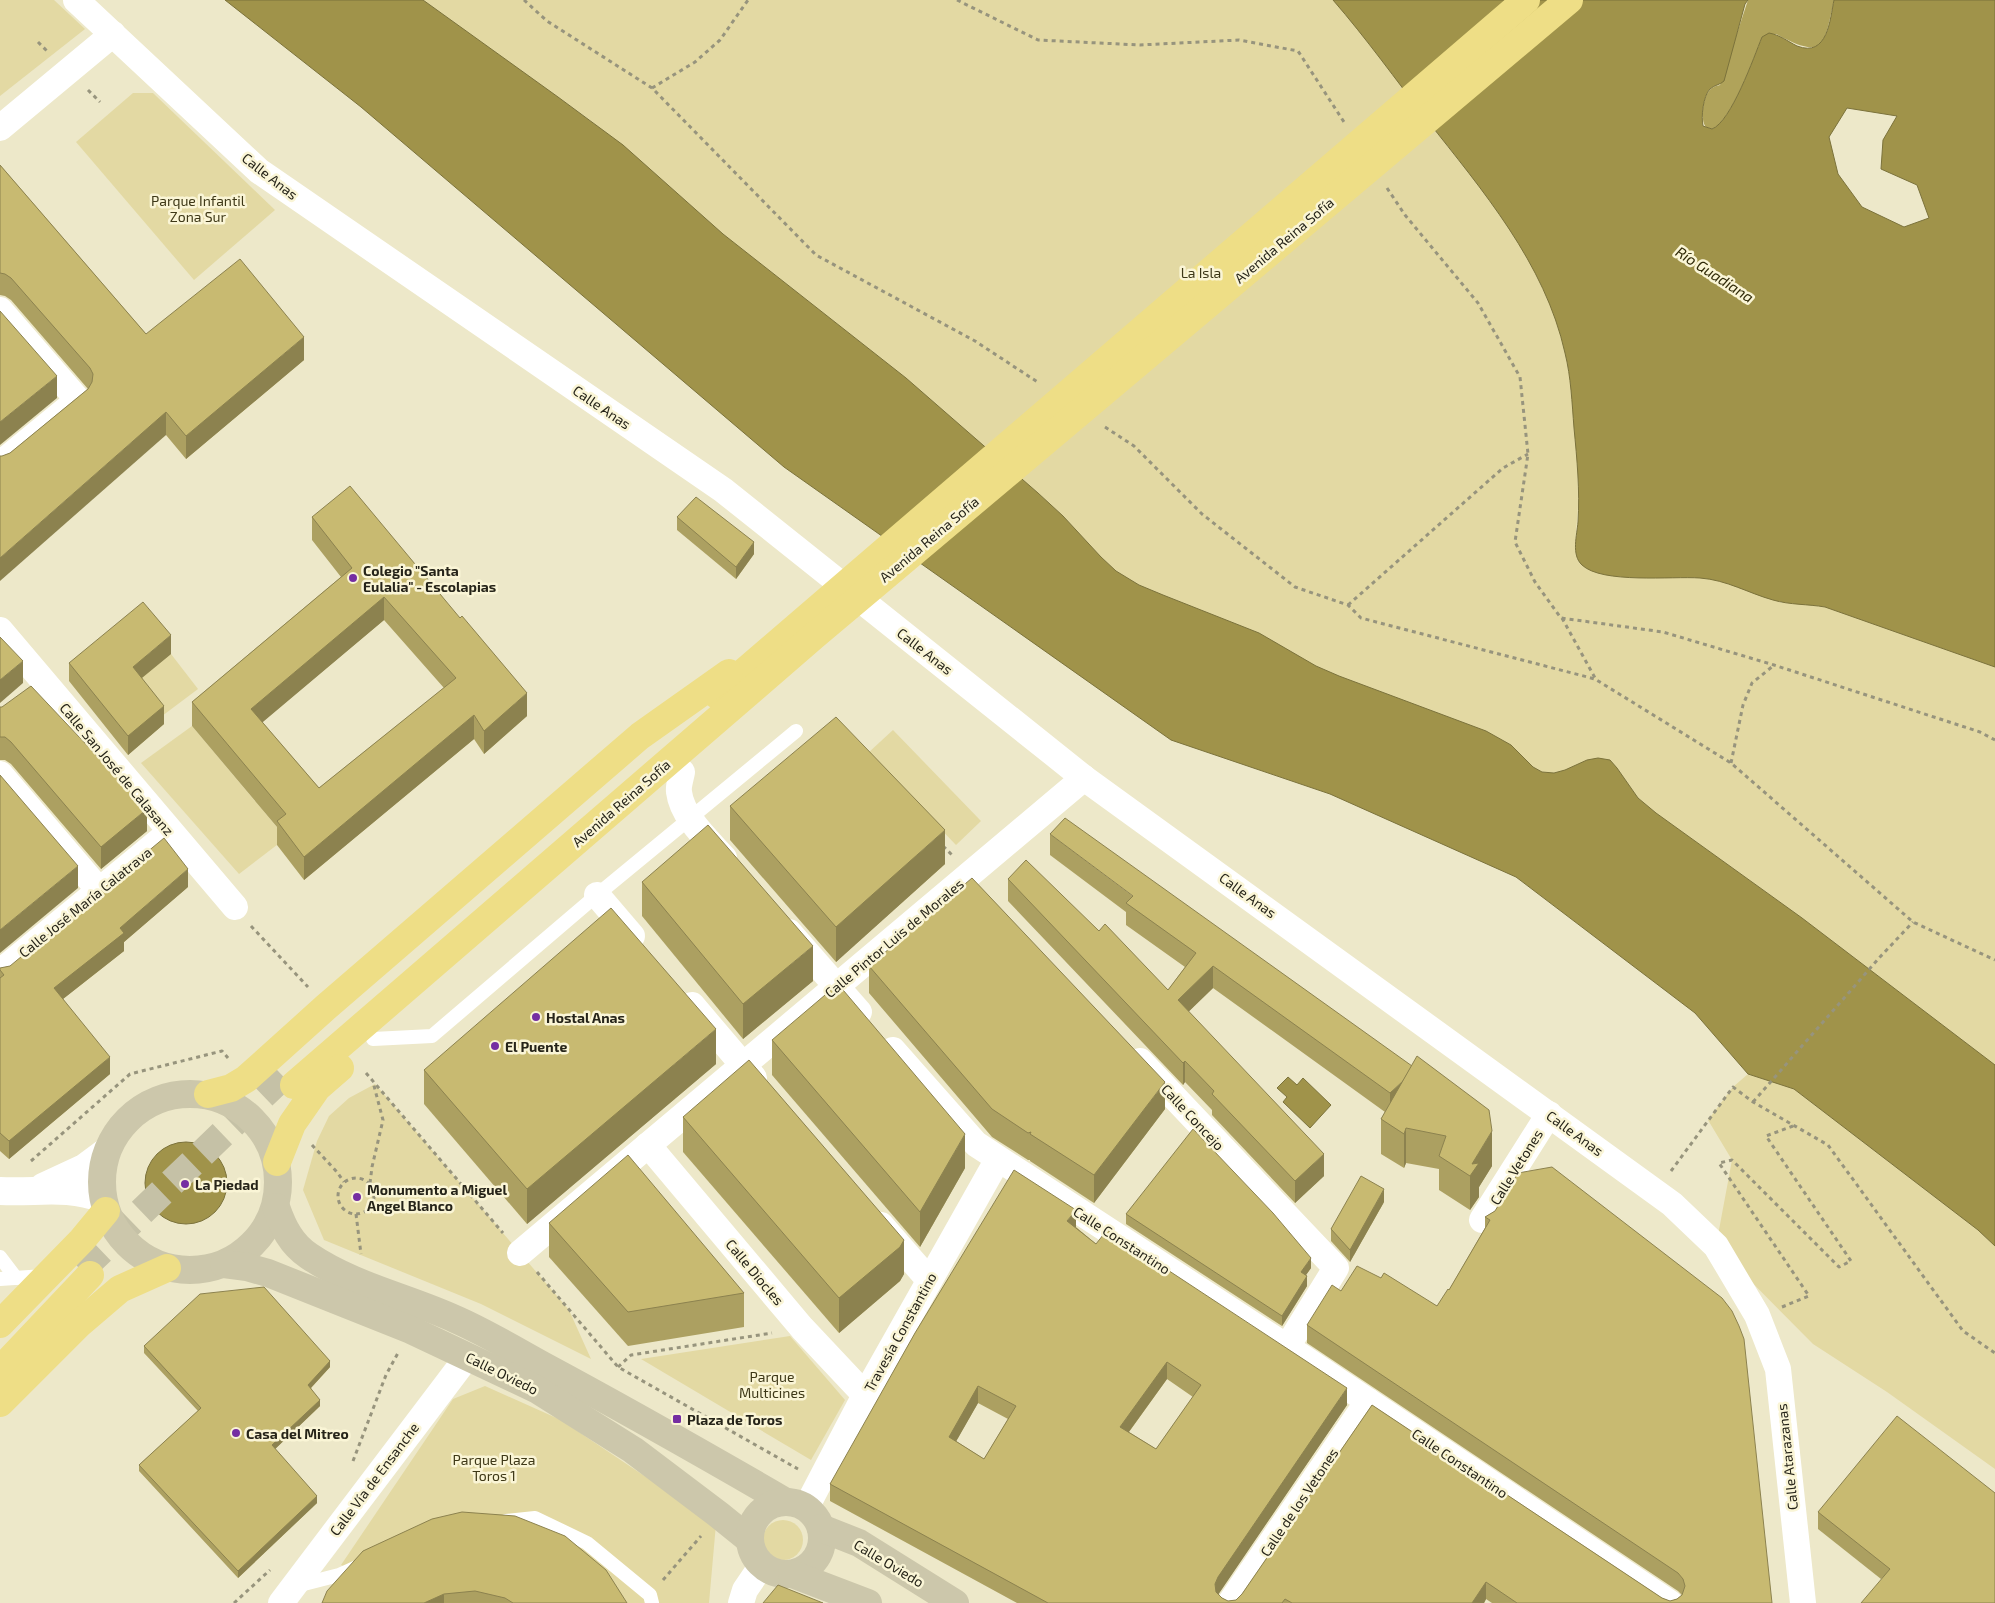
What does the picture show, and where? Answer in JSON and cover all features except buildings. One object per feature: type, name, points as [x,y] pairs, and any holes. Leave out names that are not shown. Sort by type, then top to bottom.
[{"type":"highway","name":"Avenida Reina Sofía","points":[[289,1080],[1526,0]]},
{"type":"highway","name":"Avenida Reina Sofía","points":[[807,628],[1569,0]]},
{"type":"highway","points":[[277,1162],[292,1124],[317,1088],[682,772],[807,628]]},
{"type":"highway","points":[[208,1094],[231,1088],[246,1080],[326,1007],[640,736],[807,628]]},
{"type":"highway","points":[[0,1324],[82,1240],[105,1205]]},
{"type":"highway","points":[[0,1403],[79,1324],[120,1289],[167,1268]]},
{"type":"highway","points":[[0,1352],[85,1272],[0,1370]]},
{"type":"main road","points":[[183,1094],[208,1094],[232,1103],[252,1118],[268,1138],[277,1162],[279,1184],[276,1207],[264,1231],[246,1251],[224,1264],[186,1271],[167,1268],[147,1260],[130,1247],[116,1230],[105,1205],[102,1174],[107,1151],[119,1129],[137,1111],[158,1099],[183,1094]]},
{"type":"main road","name":"Calle Oviedo","points":[[276,1207],[283,1226],[293,1242],[307,1255],[325,1267],[455,1319],[638,1416],[859,1543],[955,1603]]},
{"type":"main road","name":"Calle Oviedo","points":[[224,1264],[268,1273],[410,1330],[536,1389],[632,1450],[750,1540]]},
{"type":"main road","points":[[774,1504],[804,1512],[822,1540],[819,1552],[813,1562],[803,1570],[792,1574],[781,1574],[771,1571],[762,1565],[752,1550],[750,1540],[751,1529],[756,1518],[764,1509],[774,1504]]},
{"type":"main road","points":[[792,1574],[868,1603]]},
{"type":"street","name":"Calle Anas","points":[[76,0],[259,171],[723,490],[1084,778],[1672,1204],[1716,1246],[1757,1315]]},
{"type":"street","points":[[0,128],[113,34]]},
{"type":"street","points":[[0,310],[78,400],[0,464]]},
{"type":"street","name":"Calle San José de Calasanz","points":[[0,630],[235,908]]},
{"type":"street","points":[[682,772],[679,790],[682,803],[690,818],[738,874]]},
{"type":"street","points":[[0,774],[99,890]]},
{"type":"street","name":"Calle Pintor Luis de Morales","points":[[520,1253],[1084,778]]},
{"type":"street","name":"Calle José María Calatrava","points":[[0,972],[170,832]]},
{"type":"street","points":[[597,895],[646,951]]},
{"type":"street","name":"Calle Constantino","points":[[771,911],[976,1144],[1368,1400],[1670,1603]]},
{"type":"street","points":[[678,988],[769,1095]]},
{"type":"street","name":"Calle Concejo","points":[[1123,1044],[1336,1268],[1287,1347]]},
{"type":"street","name":"Calle Vetones","points":[[1482,1220],[1549,1114]]},
{"type":"street","name":"Calle Diocles","points":[[648,1145],[802,1328],[865,1395]]},
{"type":"street","points":[[34,1190],[84,1168],[107,1151]]},
{"type":"street","name":"Travesía Constantino","points":[[804,1512],[865,1395],[998,1159]]},
{"type":"street","points":[[0,1191],[56,1189],[86,1192],[105,1205]]},
{"type":"street","points":[[865,1206],[929,1280]]},
{"type":"street","name":"Calle Atarazanas","points":[[1757,1315],[1778,1370],[1802,1603]]},
{"type":"street","name":"Calle Vía de Ensanche","points":[[287,1595],[468,1356]]},
{"type":"street","name":"Calle de los Vetones","points":[[1230,1603],[1368,1400]]},
{"type":"street","points":[[741,1603],[745,1590],[762,1565]]},
{"type":"lane","points":[[373,1039],[432,1036],[597,895],[796,731]]},
{"type":"lane","points":[[0,1256],[16,1278]]},
{"type":"lane","points":[[0,1278],[47,1276]]},
{"type":"lane","points":[[496,1522],[535,1518],[587,1543],[651,1599]]},
{"type":"lane","points":[[287,1595],[375,1559]]},
{"type":"path","points":[[524,0],[546,21],[652,88],[816,255],[975,341],[1047,389]]},
{"type":"path","points":[[652,88],[695,62],[720,40],[748,0]]},
{"type":"path","points":[[957,0],[1038,40],[1140,45],[1239,40],[1298,51],[1346,125]]},
{"type":"path","points":[[1383,182],[1405,215],[1478,304],[1520,377],[1528,454],[1514,542],[1535,582],[1561,618],[1595,679]]},
{"type":"path","points":[[1102,425],[1134,446],[1202,514],[1295,587],[1348,605],[1360,618],[1595,679],[1731,763],[1914,922],[1995,960]]},
{"type":"path","points":[[1348,605],[1503,468],[1528,454]]},
{"type":"path","points":[[1561,618],[1664,632],[1774,665],[1980,732],[1995,740]]},
{"type":"path","points":[[1731,763],[1743,705],[1752,683],[1774,665]]},
{"type":"path","points":[[936,840],[967,877]]},
{"type":"path","points":[[235,908],[326,1007]]},
{"type":"path","points":[[1754,1102],[1880,957],[1914,922]]},
{"type":"path","points":[[352,1057],[618,1367],[821,1482]]},
{"type":"path","points":[[27,1164],[130,1074]]},
{"type":"path","points":[[370,1184],[372,1167],[384,1120],[372,1080]]},
{"type":"path","points":[[1655,1192],[1733,1087],[1754,1102],[1828,1145],[1964,1331],[1995,1352]]},
{"type":"path","points":[[1757,1315],[1809,1296],[1719,1164],[1732,1160],[1839,1267],[1851,1261],[1766,1136],[1794,1126]]},
{"type":"path","points":[[325,1159],[344,1182]]},
{"type":"path","points":[[355,1178],[365,1180],[370,1184],[375,1196],[373,1204],[364,1213],[356,1214],[345,1210],[338,1200],[338,1193],[344,1182],[355,1178]]},
{"type":"path","points":[[356,1214],[364,1284]]},
{"type":"path","points":[[618,1367],[631,1355],[802,1328]]},
{"type":"path","points":[[352,1464],[386,1375],[410,1330]]},
{"type":"path","points":[[651,1599],[706,1530]]},
{"type":"path","points":[[234,1603],[272,1568]]},
{"type":"green space","points":[[0,0],[54,0],[85,29],[0,96]]},
{"type":"green space","name":"La Isla","points":[[423,0],[1333,0],[1468,172],[1510,231],[1546,293],[1558,325],[1572,393],[1578,503],[1576,549],[1579,563],[1627,577],[1702,578],[1722,581],[1782,603],[1807,603],[1825,607],[1995,667],[1995,1065],[1802,918],[1656,813],[1638,798],[1617,768],[1587,760],[1554,773],[1542,772],[1533,767],[1511,745],[1486,731],[1339,676],[1316,666],[1259,633],[1139,585],[1116,571],[1038,493],[906,378],[723,234],[644,164],[590,120]]},
{"type":"green space","name":"Parque Infantil Zona Sur","points":[[133,93],[153,93],[275,210],[194,280],[76,142]]},
{"type":"green space","points":[[171,654],[198,689],[162,716],[133,685]]},
{"type":"green space","points":[[192,726],[286,838],[239,874],[141,763]]},
{"type":"green space","points":[[893,730],[981,821],[956,845],[868,753]]},
{"type":"green space","points":[[1748,1074],[1794,1089],[1978,1230],[1995,1246],[1995,1469],[1887,1392],[1813,1344],[1716,1246],[1732,1160],[1708,1120],[1733,1087]]},
{"type":"green space","points":[[375,1084],[569,1310],[591,1359],[481,1304],[324,1240],[303,1190],[317,1141],[329,1116],[349,1098]]},
{"type":"green space","name":"Parque Multicines","points":[[790,1336],[845,1400],[811,1460],[641,1359]]},
{"type":"green space","name":"Parque Plaza Toros 1","points":[[485,1386],[561,1420],[716,1524],[709,1603],[338,1603],[363,1575],[341,1565],[453,1399]]},
{"type":"green space","points":[[783,1520],[797,1526],[803,1540],[797,1554],[783,1560],[769,1554],[763,1540],[769,1526]]},
{"type":"shaded area","points":[[1748,0],[1834,0],[1828,28],[1820,44],[1813,47],[1804,46],[1776,34],[1762,37],[1734,102],[1719,124],[1712,129],[1706,127],[1703,120],[1705,99],[1710,90],[1720,85]]},
{"type":"water","points":[[225,0],[423,0],[623,145],[723,234],[906,378],[1038,493],[1116,571],[1139,585],[1259,633],[1316,666],[1339,676],[1486,731],[1511,745],[1533,767],[1542,772],[1554,773],[1587,760],[1598,758],[1610,760],[1638,798],[1656,813],[1802,918],[1995,1065],[1995,1246],[1978,1230],[1794,1089],[1748,1074],[1695,1013],[1516,877],[1330,794],[1171,740],[784,467],[361,107]]},
{"type":"water","name":"Río Guadiana","points":[[1333,0],[1748,0],[1745,4],[1724,81],[1710,89],[1704,101],[1702,112],[1703,126],[1712,129],[1719,124],[1734,102],[1762,37],[1769,33],[1797,46],[1815,47],[1826,35],[1834,0],[1995,0],[1995,667],[1825,607],[1779,602],[1710,579],[1621,577],[1592,571],[1582,565],[1576,550],[1579,510],[1569,371],[1556,320],[1543,288],[1527,258],[1490,201]],"holes":[[[1847,108],[1897,116],[1883,140],[1881,169],[1917,185],[1929,218],[1904,227],[1862,207],[1838,174],[1829,137]]]},
{"type":"water","points":[[1288,1077],[1297,1085],[1303,1078],[1331,1105],[1310,1128],[1283,1102],[1287,1097],[1277,1088]]},
{"type":"water","points":[[178,1142],[194,1142],[209,1149],[220,1160],[227,1175],[224,1199],[215,1212],[194,1224],[178,1224],[163,1217],[152,1206],[145,1191],[145,1175],[152,1160],[163,1149]]},
{"type":"tunnel","points":[[81,1270],[284,1075]]},
{"type":"place","name":"Colegio \"Santa Eulalia\" - Escolapias","points":[[353,578]]},
{"type":"place","name":"Hostal Anas","points":[[536,1017]]},
{"type":"place","name":"El Puente","points":[[495,1046]]},
{"type":"place","name":"La Piedad","points":[[185,1184]]},
{"type":"place","name":"Monumento a Miguel Angel Blanco","points":[[357,1197]]},
{"type":"place","name":"Plaza de Toros","points":[[677,1419]]},
{"type":"place","name":"Casa del Mitreo","points":[[236,1433]]}]
